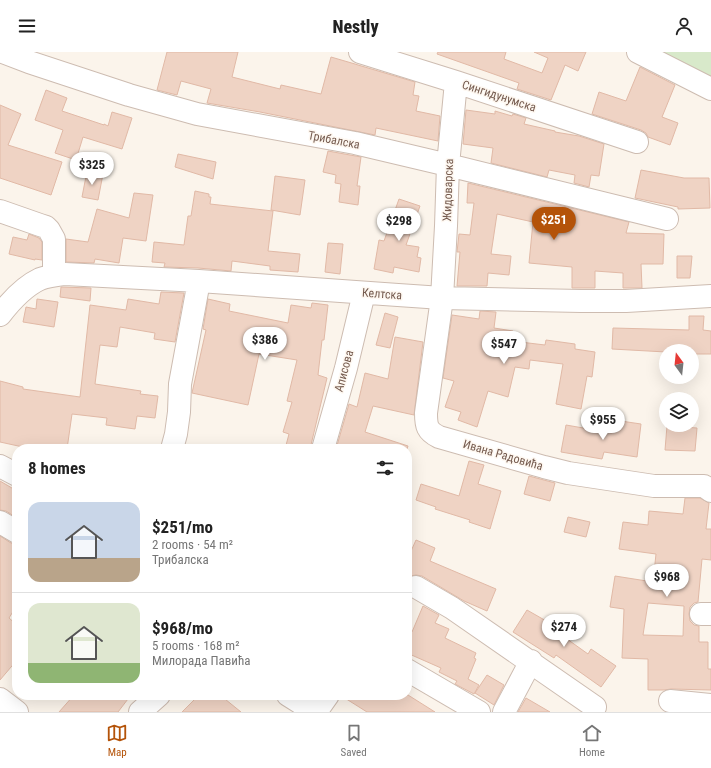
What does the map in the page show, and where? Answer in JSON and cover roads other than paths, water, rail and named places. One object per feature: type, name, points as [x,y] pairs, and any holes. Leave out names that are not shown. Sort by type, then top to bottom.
[{"type":"street","name":"Трибалска","points":[[4,52],[29,62],[129,95],[197,114],[354,143],[667,219]]},
{"type":"street","name":"Сингидунумска","points":[[360,52],[637,142]]},
{"type":"street","points":[[638,52],[711,89]]},
{"type":"street","name":"Жидоварска","points":[[442,298],[448,165],[456,82]]},
{"type":"street","points":[[0,211],[46,227],[49,230],[54,239],[54,275]]},
{"type":"street","name":"Келтска","points":[[0,315],[7,306],[30,286],[40,280],[54,275],[65,274],[199,281],[442,298],[626,301],[711,296]]},
{"type":"street","points":[[173,444],[179,412],[180,384],[199,281]]},
{"type":"street","name":"Аписова","points":[[323,444],[346,368],[364,293]]},
{"type":"street","name":"Ивана Радовића","points":[[442,298],[426,413],[427,424],[433,435],[568,473],[654,486],[704,486],[711,491]]},
{"type":"street","points":[[0,466],[12,472]]},
{"type":"street","points":[[0,522],[12,529]]},
{"type":"street","points":[[416,587],[452,608],[595,706]]},
{"type":"street","points":[[504,712],[531,661]]},
{"type":"street","points":[[412,673],[479,712]]},
{"type":"street","points":[[0,699],[17,712]]},
{"type":"street","points":[[140,712],[153,700]]},
{"type":"street","points":[[296,700],[316,712],[324,700]]},
{"type":"street","points":[[670,701],[711,705]]}]
